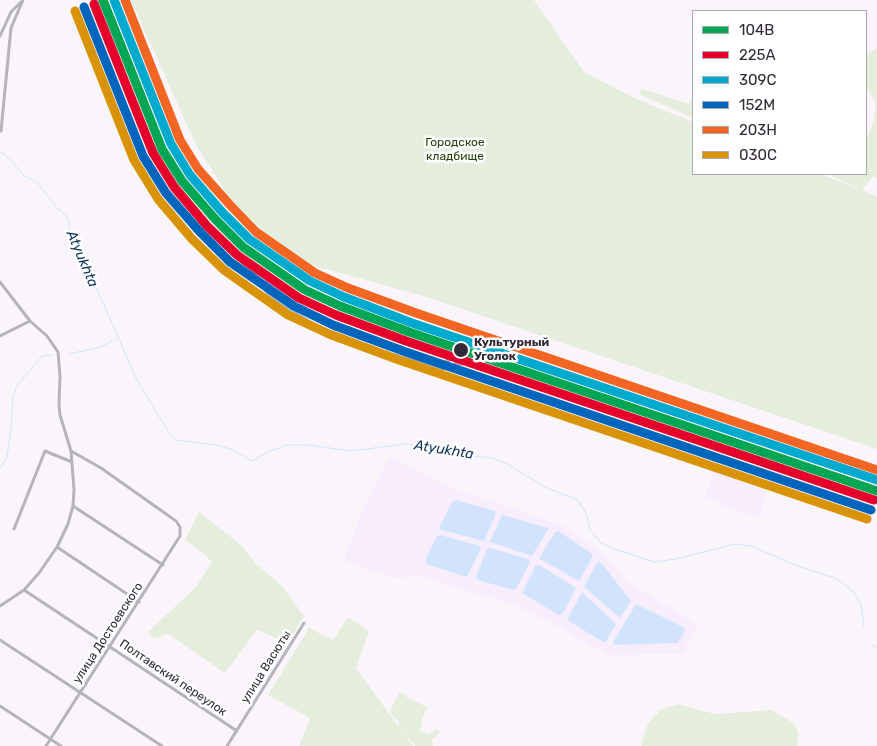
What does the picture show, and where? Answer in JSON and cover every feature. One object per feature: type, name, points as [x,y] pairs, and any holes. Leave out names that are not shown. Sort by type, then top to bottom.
[{"type":"street","points":[[0,36],[11,12],[23,0]]},
{"type":"street","points":[[1,131],[11,28],[23,0]]},
{"type":"street","points":[[97,0],[144,129],[163,164],[177,186],[208,224],[279,304],[338,340],[437,368],[469,362],[877,498]]},
{"type":"street","points":[[0,282],[30,321],[47,336],[58,352],[60,415],[72,451],[73,506],[68,524],[57,547],[39,573],[24,590],[0,606]]},
{"type":"street","points":[[0,336],[30,321]]},
{"type":"street","points":[[448,366],[448,359],[452,357],[458,363]]},
{"type":"street","points":[[14,528],[45,451],[72,462]]},
{"type":"street","name":"улица Достоевского","points":[[46,746],[180,536],[180,527],[176,521],[101,468],[72,451]]},
{"type":"street","points":[[73,506],[163,565]]},
{"type":"street","points":[[57,547],[139,602]]},
{"type":"street","name":"Полтавский переулок","points":[[24,590],[236,731]]},
{"type":"street","name":"улица Васюты","points":[[227,746],[304,623]]},
{"type":"street","points":[[0,640],[162,746]]},
{"type":"street","points":[[0,706],[61,746]]},
{"type":"shaded area","points":[[390,457],[456,490],[506,505],[561,525],[602,552],[628,582],[697,625],[682,654],[607,655],[561,628],[514,605],[420,576],[391,578],[344,560],[361,514]]},
{"type":"shaded area","points":[[714,472],[767,491],[759,518],[748,513],[747,516],[705,496]]},
{"type":"green space","name":"Городское кладбище","points":[[131,0],[534,0],[584,72],[634,98],[692,122],[692,175],[823,175],[861,190],[829,175],[867,175],[867,138],[874,120],[876,103],[867,90],[867,53],[877,48],[877,178],[873,176],[862,190],[877,197],[877,449],[426,297],[283,257],[244,221],[196,145]]},
{"type":"green space","points":[[642,89],[689,104],[692,97],[692,118],[639,94]]},
{"type":"green space","points":[[199,512],[242,546],[255,563],[281,585],[304,616],[288,643],[257,630],[225,673],[168,634],[154,639],[148,632],[196,587],[212,562],[185,540]]},
{"type":"green space","points":[[348,617],[369,631],[356,668],[398,726],[400,723],[390,713],[400,692],[427,707],[420,731],[429,734],[437,729],[440,732],[432,740],[433,746],[415,746],[401,729],[413,746],[299,746],[310,718],[268,695],[309,628],[333,640]]},
{"type":"green space","points":[[678,704],[715,714],[771,710],[792,722],[799,733],[797,746],[641,746],[648,723],[662,709]]},
{"type":"water","points":[[456,500],[495,511],[496,513],[484,541],[439,528],[453,501]]},
{"type":"water","points":[[502,515],[549,528],[532,556],[490,542]]},
{"type":"water","points":[[558,531],[593,556],[579,581],[540,559],[555,532]]},
{"type":"water","points":[[440,535],[480,546],[481,549],[467,577],[426,564],[425,561],[437,536]]},
{"type":"water","points":[[490,548],[528,559],[530,562],[516,589],[513,590],[478,580],[476,577],[487,549]]},
{"type":"water","points":[[598,561],[631,601],[620,618],[584,587]]},
{"type":"water","points":[[536,565],[541,566],[576,588],[563,613],[559,615],[522,593]]},
{"type":"water","points":[[582,592],[616,624],[605,643],[567,620]]},
{"type":"water","points":[[636,604],[683,627],[685,630],[678,643],[614,645],[613,642]]},
{"type":"waterway","name":"Atyukhta","points":[[0,151],[11,160],[24,176],[37,182],[57,208],[66,215],[69,221],[69,232],[96,287],[137,380],[168,431],[176,440],[217,445],[233,450],[252,461],[270,451],[287,445],[309,445],[351,451],[405,444],[422,445],[454,454],[493,458],[507,464],[547,488],[578,500],[586,513],[590,530],[601,543],[654,562],[676,559],[735,544],[751,546],[795,565],[835,578],[853,591],[861,604],[864,627]]},
{"type":"waterway","points":[[69,354],[100,347],[118,338]]},
{"type":"waterway","points":[[0,469],[7,457],[13,398],[16,387],[42,356],[52,355]]},
{"type":"waterway","name":"Atyukhta","points":[[872,644],[877,648]]},
{"type":"transit line","name":"104В","points":[[103,0],[162,149],[182,181],[215,219],[243,247],[305,290],[340,306],[409,332],[877,491]]},
{"type":"transit line","name":"309С","points":[[114,0],[171,144],[190,175],[222,212],[249,239],[310,281],[344,297],[412,323],[877,480]]},
{"type":"transit line","name":"203Н","points":[[125,0],[180,140],[198,169],[256,232],[315,273],[348,288],[416,313],[877,470]]},
{"type":"transit line","name":"225А","points":[[94,4],[153,153],[174,187],[207,226],[237,255],[299,298],[336,315],[406,341],[874,500]]},
{"type":"transit line","name":"152М","points":[[84,7],[143,156],[166,193],[200,232],[230,262],[294,306],[333,325],[403,351],[871,510]]},
{"type":"transit line","name":"030C","points":[[75,11],[134,160],[158,199],[192,239],[224,270],[288,315],[329,334],[399,360],[867,519]]},
{"type":"place","name":"Культурный Уголок","points":[[461,350]]}]
